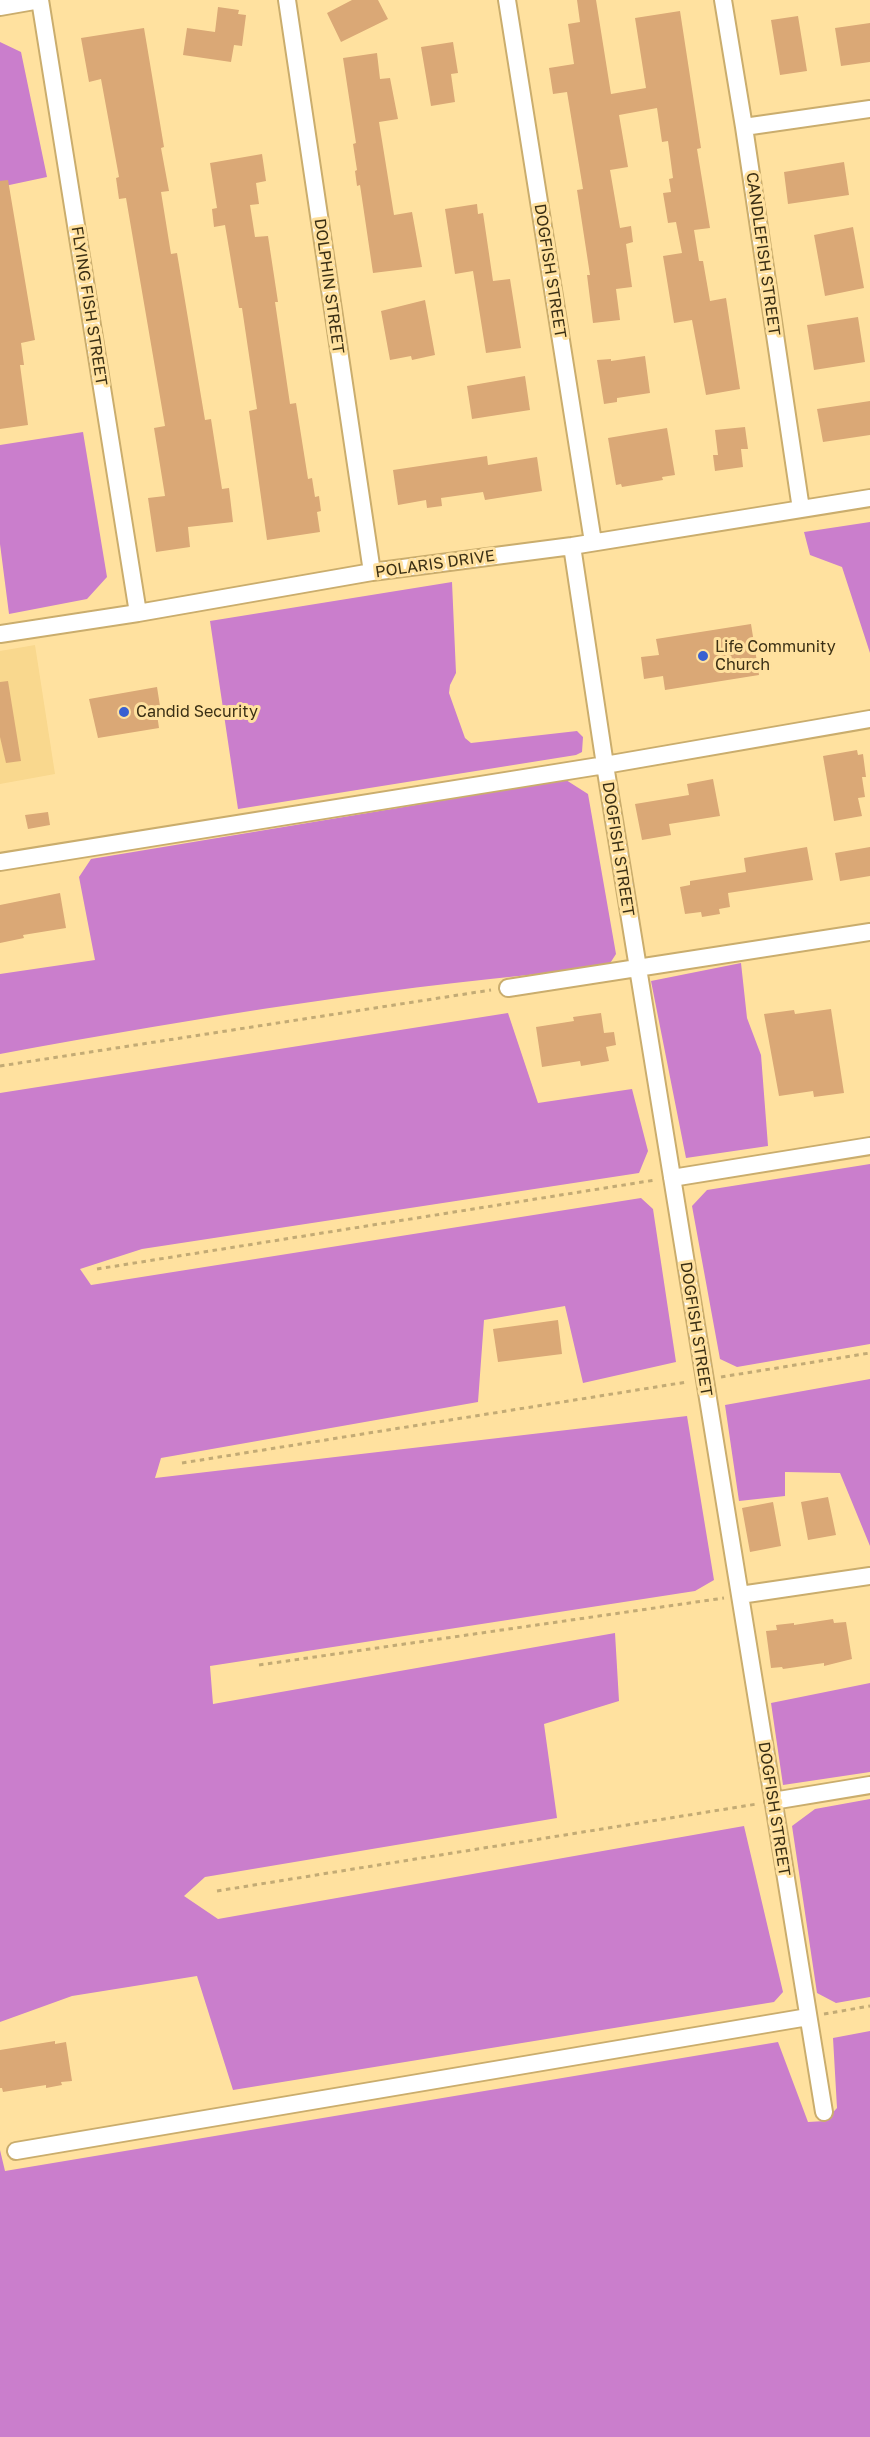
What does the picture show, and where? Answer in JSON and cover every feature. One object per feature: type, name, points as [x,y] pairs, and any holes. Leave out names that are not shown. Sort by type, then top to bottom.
[{"type":"street","points":[[0,7],[40,0]]},
{"type":"street","name":"FLYING FISH STREET","points":[[40,0],[138,612]]},
{"type":"street","name":"DOLPHIN STREET","points":[[287,0],[372,572]]},
{"type":"street","name":"DOGFISH STREET","points":[[507,0],[593,542]]},
{"type":"street","name":"CANDLEFISH STREET","points":[[723,0],[801,509]]},
{"type":"street","points":[[744,127],[870,109]]},
{"type":"street","name":"POLARIS DRIVE","points":[[0,634],[372,572],[572,546],[870,498]]},
{"type":"street","name":"DOGFISH STREET","points":[[572,546],[604,765],[824,2112]]},
{"type":"street","points":[[0,862],[604,765],[870,719]]},
{"type":"street","points":[[508,988],[870,932]]},
{"type":"street","points":[[672,1178],[870,1146]]},
{"type":"street","points":[[740,1595],[870,1576]]},
{"type":"street","points":[[773,1802],[870,1785]]},
{"type":"street","points":[[16,2151],[808,2017]]},
{"type":"path","points":[[0,1066],[508,988]]},
{"type":"path","points":[[97,1269],[672,1178]]},
{"type":"path","points":[[182,1463],[870,1353]]},
{"type":"path","points":[[259,1665],[740,1595]]},
{"type":"path","points":[[216,1892],[773,1802]]},
{"type":"path","points":[[808,2017],[870,2006]]},
{"type":"shaded area","points":[[0,42],[21,52],[47,177],[0,187]]},
{"type":"shaded area","points":[[83,432],[107,577],[87,599],[9,614],[0,544],[0,445]]},
{"type":"shaded area","points":[[870,522],[870,653],[842,567],[810,555],[804,532]]},
{"type":"shaded area","points":[[452,582],[456,673],[449,693],[465,738],[471,743],[577,731],[583,737],[582,752],[576,755],[238,809],[210,621]]},
{"type":"shaded area","points":[[35,645],[55,774],[0,784],[0,651]]},
{"type":"shaded area","points":[[566,780],[588,794],[616,954],[607,968],[378,992],[151,1027],[0,1054],[0,974],[95,960],[79,877],[91,859]]},
{"type":"shaded area","points":[[741,963],[747,1018],[761,1055],[768,1146],[686,1158],[651,981]]},
{"type":"shaded area","points":[[508,1013],[538,1103],[632,1089],[648,1151],[639,1173],[142,1249],[80,1269],[91,1285],[641,1198],[653,1209],[676,1362],[583,1383],[565,1306],[484,1320],[478,1402],[161,1458],[155,1478],[687,1416],[714,1580],[695,1591],[210,1666],[213,1704],[615,1633],[619,1701],[544,1724],[557,1818],[205,1877],[184,1896],[218,1919],[744,1826],[783,1992],[774,2002],[233,2090],[197,1976],[72,1996],[0,2022],[0,1093]]},
{"type":"shaded area","points":[[870,1164],[870,1344],[737,1367],[720,1359],[692,1206],[707,1190]]},
{"type":"shaded area","points":[[870,1379],[870,1546],[840,1473],[785,1472],[785,1496],[739,1501],[725,1405]]},
{"type":"shaded area","points":[[870,1683],[870,1772],[783,1785],[771,1703]]},
{"type":"shaded area","points":[[870,1799],[870,1997],[836,2003],[817,1993],[792,1826],[815,1809]]},
{"type":"shaded area","points":[[870,2031],[870,2437],[0,2437],[0,2150],[5,2171],[778,2042],[808,2122],[825,2121],[837,2108],[833,2038]]},
{"type":"building","points":[[352,0],[378,0],[388,19],[341,42],[327,13]]},
{"type":"building","points":[[577,0],[596,0],[611,94],[646,88],[635,18],[680,11],[701,148],[697,149],[710,228],[694,230],[699,261],[703,261],[710,301],[726,298],[740,389],[706,395],[692,320],[674,323],[663,256],[682,253],[676,222],[668,223],[663,193],[671,192],[669,179],[673,178],[668,141],[662,142],[657,108],[619,115],[628,167],[610,170],[620,228],[631,226],[633,242],[626,244],[632,287],[616,289],[620,320],[593,323],[587,275],[590,275],[577,190],[583,189],[567,92],[553,94],[549,68],[574,64],[568,24],[580,22]]},
{"type":"building","points":[[218,7],[239,10],[238,14],[246,15],[242,46],[234,45],[231,62],[183,55],[187,28],[215,32]]},
{"type":"building","points":[[798,16],[807,71],[780,75],[771,20]]},
{"type":"building","points":[[870,23],[870,62],[841,66],[835,28]]},
{"type":"building","points":[[144,28],[164,147],[161,148],[169,191],[161,192],[171,254],[177,253],[205,420],[211,419],[222,489],[229,488],[233,522],[188,527],[190,547],[156,552],[148,498],[165,496],[154,428],[165,426],[126,198],[119,199],[116,178],[119,177],[101,79],[89,82],[81,38]]},
{"type":"building","points":[[453,42],[458,73],[451,74],[455,102],[431,106],[421,47]]},
{"type":"building","points":[[377,53],[380,79],[390,78],[398,119],[379,122],[394,215],[412,212],[422,267],[373,273],[360,185],[357,186],[353,144],[356,143],[343,58]]},
{"type":"building","points":[[262,154],[266,181],[256,183],[259,204],[250,205],[255,237],[268,236],[290,404],[296,403],[308,479],[312,478],[315,497],[319,496],[321,511],[317,512],[320,532],[267,540],[249,411],[257,409],[242,308],[239,308],[225,225],[214,227],[212,209],[217,208],[210,163]]},
{"type":"building","points":[[844,162],[849,195],[788,204],[784,172]]},
{"type":"building","points":[[8,180],[35,340],[21,343],[24,365],[20,365],[28,425],[0,429],[0,181]]},
{"type":"building","points":[[477,204],[478,214],[483,213],[493,281],[510,279],[521,348],[486,353],[473,271],[455,274],[445,209]]},
{"type":"building","points":[[853,227],[864,288],[825,296],[814,235]]},
{"type":"building","points":[[425,300],[435,355],[412,360],[411,356],[390,360],[381,311]]},
{"type":"building","points":[[858,317],[865,362],[814,370],[807,325]]},
{"type":"building","points":[[645,356],[650,393],[617,398],[617,402],[604,404],[597,360],[611,359],[611,361]]},
{"type":"building","points":[[525,376],[530,410],[472,419],[467,386]]},
{"type":"building","points":[[870,401],[870,435],[823,442],[817,409]]},
{"type":"building","points":[[745,427],[748,449],[741,449],[743,467],[715,471],[713,455],[718,455],[715,430]]},
{"type":"building","points":[[667,428],[675,475],[662,477],[663,480],[622,487],[621,484],[616,485],[608,438]]},
{"type":"building","points":[[487,456],[488,465],[537,457],[542,491],[485,500],[483,492],[441,498],[442,506],[427,508],[426,500],[398,505],[393,470]]},
{"type":"building","name":"Life Community Church","points":[[751,624],[759,675],[665,690],[663,676],[644,679],[641,657],[659,655],[656,639]]},
{"type":"building","points":[[8,681],[21,761],[6,763],[0,737],[0,682]]},
{"type":"building","name":"Candid Security","points":[[157,687],[160,706],[156,707],[159,728],[98,738],[89,699]]},
{"type":"building","points":[[857,750],[858,755],[863,754],[866,777],[862,777],[865,797],[858,798],[862,816],[834,821],[823,756]]},
{"type":"building","points":[[713,779],[720,816],[669,824],[671,835],[642,840],[635,804],[689,795],[687,784]]},
{"type":"building","points":[[48,812],[50,825],[28,829],[25,815]]},
{"type":"building","points":[[807,847],[813,880],[728,893],[730,907],[719,909],[720,914],[702,917],[701,912],[685,914],[680,887],[690,885],[690,881],[746,872],[744,858]]},
{"type":"building","points":[[870,847],[870,876],[840,881],[835,853]]},
{"type":"building","points":[[60,893],[66,928],[23,935],[24,938],[0,943],[0,905]]},
{"type":"building","points":[[831,1009],[844,1093],[814,1097],[813,1091],[779,1096],[764,1014],[794,1010],[795,1014]]},
{"type":"building","points":[[601,1013],[604,1033],[614,1032],[616,1045],[606,1047],[609,1061],[581,1066],[580,1061],[542,1067],[536,1027],[574,1021],[573,1017]]},
{"type":"building","points":[[558,1320],[562,1354],[498,1362],[493,1329]]},
{"type":"building","points":[[828,1497],[836,1535],[808,1540],[801,1502]]},
{"type":"building","points":[[773,1502],[781,1546],[750,1552],[742,1508]]},
{"type":"building","points":[[833,1619],[834,1623],[846,1622],[852,1659],[824,1666],[824,1663],[783,1669],[782,1667],[771,1668],[766,1631],[777,1630],[776,1625],[794,1623],[794,1625]]},
{"type":"building","points":[[55,2041],[55,2044],[66,2042],[72,2081],[61,2082],[62,2085],[46,2088],[46,2085],[3,2092],[0,2088],[0,2050]]},
{"type":"place","name":"Life Community Church","points":[[703,656]]},
{"type":"place","name":"Candid Security","points":[[124,712]]}]
